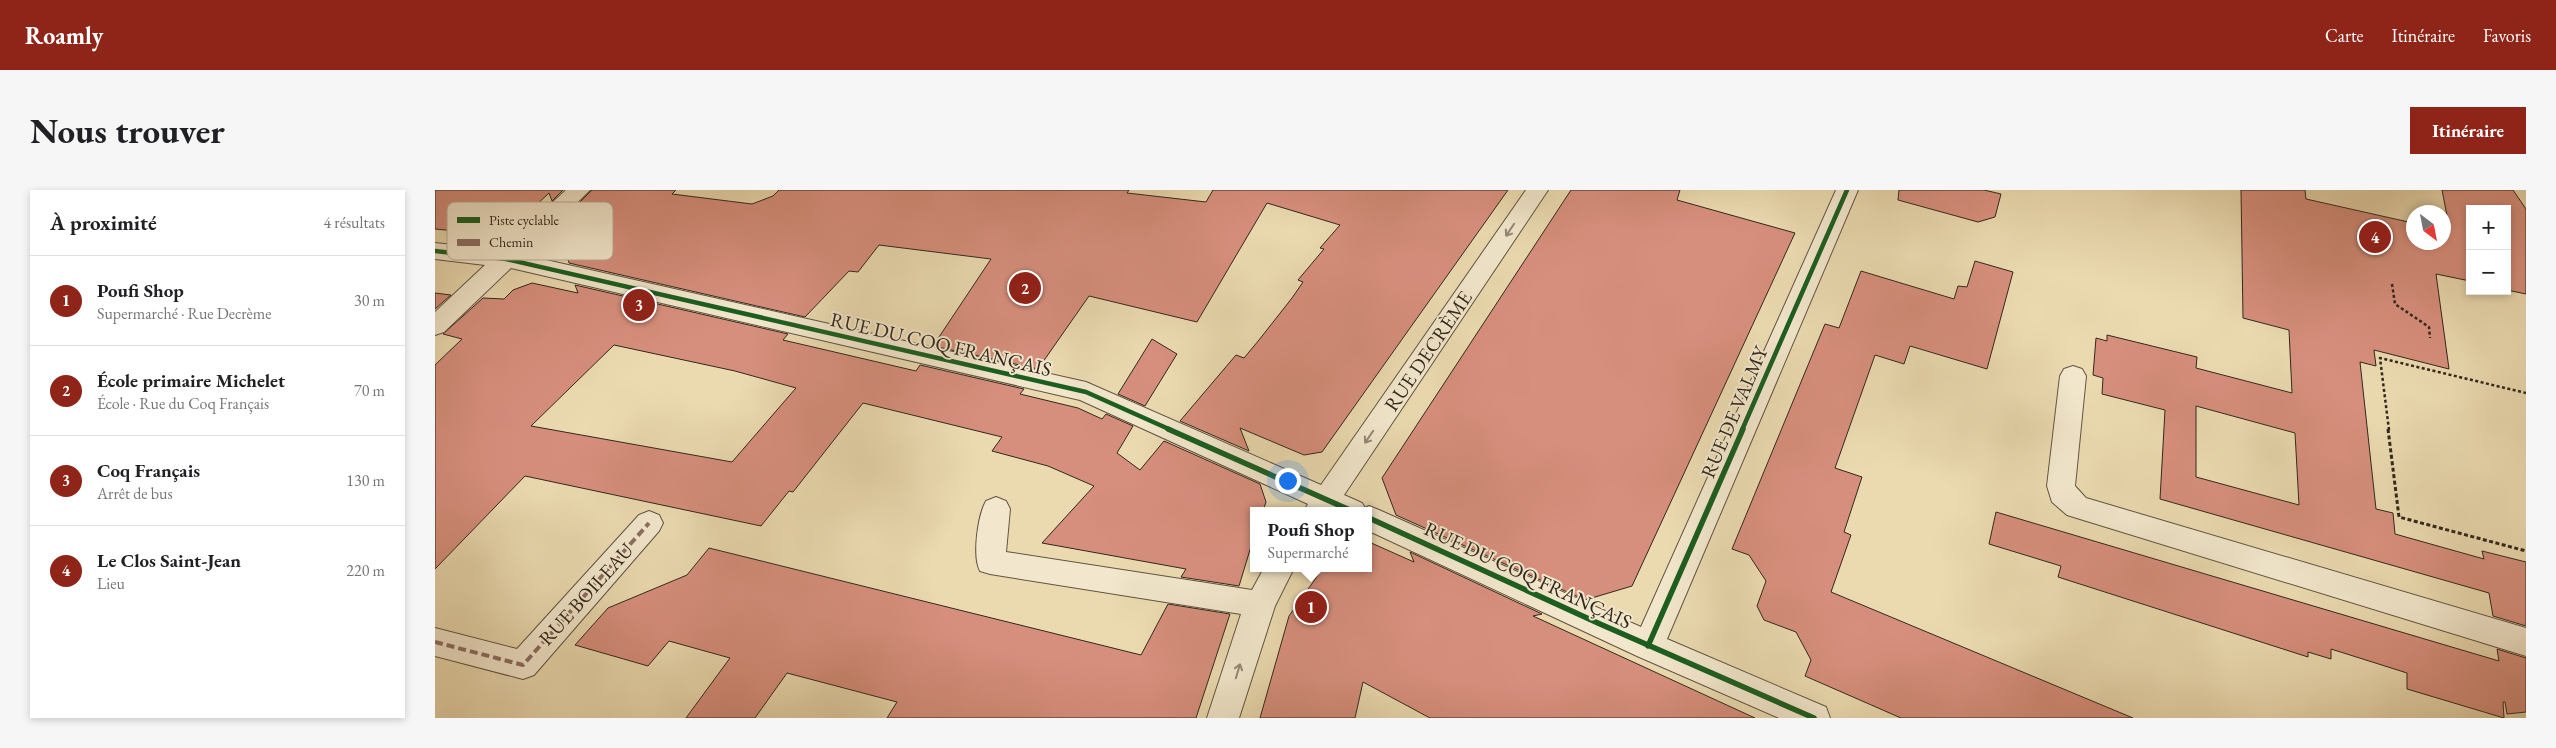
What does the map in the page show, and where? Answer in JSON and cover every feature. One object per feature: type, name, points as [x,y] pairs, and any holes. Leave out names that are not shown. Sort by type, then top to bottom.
[{"type":"street","points":[[566,202],[579,190]]},
{"type":"street","name":"RUE DECRÈME","points":[[1322,505],[1537,190]]},
{"type":"street","name":"RUE DE VALMY","points":[[1648,646],[1847,190]]},
{"type":"street","points":[[435,326],[505,260]]},
{"type":"street","name":"RUE DU COQ FRANÇAIS","points":[[510,260],[1086,392],[1322,505]]},
{"type":"street","points":[[2073,376],[2061,486],[2062,494],[2077,507],[2526,642]]},
{"type":"street","points":[[997,509],[990,562],[1260,604]]},
{"type":"street","name":"RUE DU COQ FRANÇAIS","points":[[1372,519],[1648,646],[1814,718]]},
{"type":"street","name":"RUE BOILEAU","points":[[435,642],[523,665],[649,523]]},
{"type":"street","points":[[1223,718],[1260,604],[1277,572]]},
{"type":"path","points":[[2392,284],[2395,304],[2429,327],[2430,338]]},
{"type":"path","points":[[2526,393],[2379,358],[2399,517],[2526,551]]},
{"type":"building","points":[[435,190],[563,190],[552,201],[549,193],[539,202],[447,202],[447,230],[435,229]]},
{"type":"building","points":[[592,190],[676,190],[672,194],[752,204],[773,196],[779,190],[1129,190],[1127,193],[1206,202],[1213,190],[1508,190],[1322,452],[1304,455],[1240,428],[1249,451],[1180,421],[1236,355],[1244,358],[1259,340],[1303,282],[1298,280],[1324,249],[1320,248],[1340,225],[1267,203],[1197,322],[1089,296],[1038,369],[933,346],[991,259],[879,245],[858,272],[849,271],[805,317],[569,263],[568,260],[613,260],[613,202],[580,202]]},
{"type":"building","points":[[1571,190],[1680,190],[1677,200],[1795,233],[1632,586],[1585,600],[1396,515],[1382,478]]},
{"type":"building","points":[[1899,190],[1984,190],[2001,194],[1995,217],[1978,222],[1898,200]]},
{"type":"building","points":[[2241,190],[2305,190],[2306,199],[2406,221],[2406,250],[2451,250],[2451,205],[2445,205],[2442,190],[2513,190],[2526,209],[2526,294],[2511,291],[2511,205],[2466,205],[2466,280],[2436,274],[2449,369],[2374,350],[2376,366],[2360,362],[2376,509],[2393,513],[2395,534],[2484,559],[2482,551],[2526,562],[2526,626],[2493,616],[2489,593],[2160,499],[2165,410],[2102,394],[2103,378],[2093,375],[2096,338],[2107,341],[2107,335],[2197,357],[2196,368],[2292,393],[2289,330],[2243,318]],"holes":[[[2196,406],[2295,433],[2299,505],[2196,477]]]},
{"type":"building","points":[[1975,261],[2013,272],[1987,369],[1910,346],[1904,364],[1875,355],[1835,468],[1862,477],[1844,532],[1851,535],[1831,592],[2133,718],[1901,718],[1805,676],[1811,660],[1796,632],[1764,620],[1757,606],[1766,581],[1749,555],[1732,549],[1825,324],[1839,328],[1861,271],[1954,299],[1958,286],[1967,287]]},
{"type":"building","points":[[532,283],[578,293],[575,285],[788,334],[783,340],[916,371],[920,365],[1024,389],[1020,394],[1078,408],[1102,419],[1106,414],[1133,426],[1117,453],[1140,470],[1164,441],[1260,484],[1266,502],[1264,507],[1250,507],[1250,550],[1239,586],[1181,577],[1186,569],[1042,543],[1094,486],[1048,466],[992,451],[1002,437],[863,403],[793,492],[789,491],[761,526],[525,476],[435,569],[435,365],[462,339],[443,334],[483,298],[504,299],[513,290]],"holes":[[[614,345],[735,371],[796,388],[732,462],[531,426]]]},
{"type":"building","points":[[435,293],[451,295],[435,309]]},
{"type":"building","points":[[1152,339],[1177,354],[1145,406],[1118,394]]},
{"type":"building","points":[[1996,512],[2499,661],[2497,649],[2526,658],[2526,712],[2507,714],[2505,702],[2503,702],[2504,718],[2407,689],[2407,673],[2331,649],[2331,659],[2308,652],[2308,657],[2058,577],[2061,566],[1989,544]]},
{"type":"building","points":[[1372,543],[1414,562],[1410,552],[1542,614],[1533,616],[1755,718],[1430,718],[1363,682],[1355,718],[1260,718],[1289,616],[1320,572],[1372,572]]},
{"type":"building","points":[[709,548],[1141,655],[1168,604],[1230,614],[1196,718],[887,718],[897,702],[787,673],[755,718],[686,718],[730,658],[669,641],[648,666],[575,645],[608,608],[687,575]]},
{"type":"marked path","points":[[435,642],[523,665],[649,523]]},
{"type":"cycle path","points":[[1648,646],[1847,190]]},
{"type":"cycle path","points":[[435,251],[447,252]]},
{"type":"cycle path","points":[[510,260],[1086,392],[1343,507]]},
{"type":"cycle path","points":[[1372,519],[1600,624],[1814,718]]},
{"type":"place","name":"Le Clos Saint-Jean","points":[[2375,237]]},
{"type":"place","name":"École primaire Michelet","points":[[1025,288]]},
{"type":"place","name":"Coq Français","points":[[639,305]]},
{"type":"place","name":"Poufi Shop","points":[[1311,607]]}]
